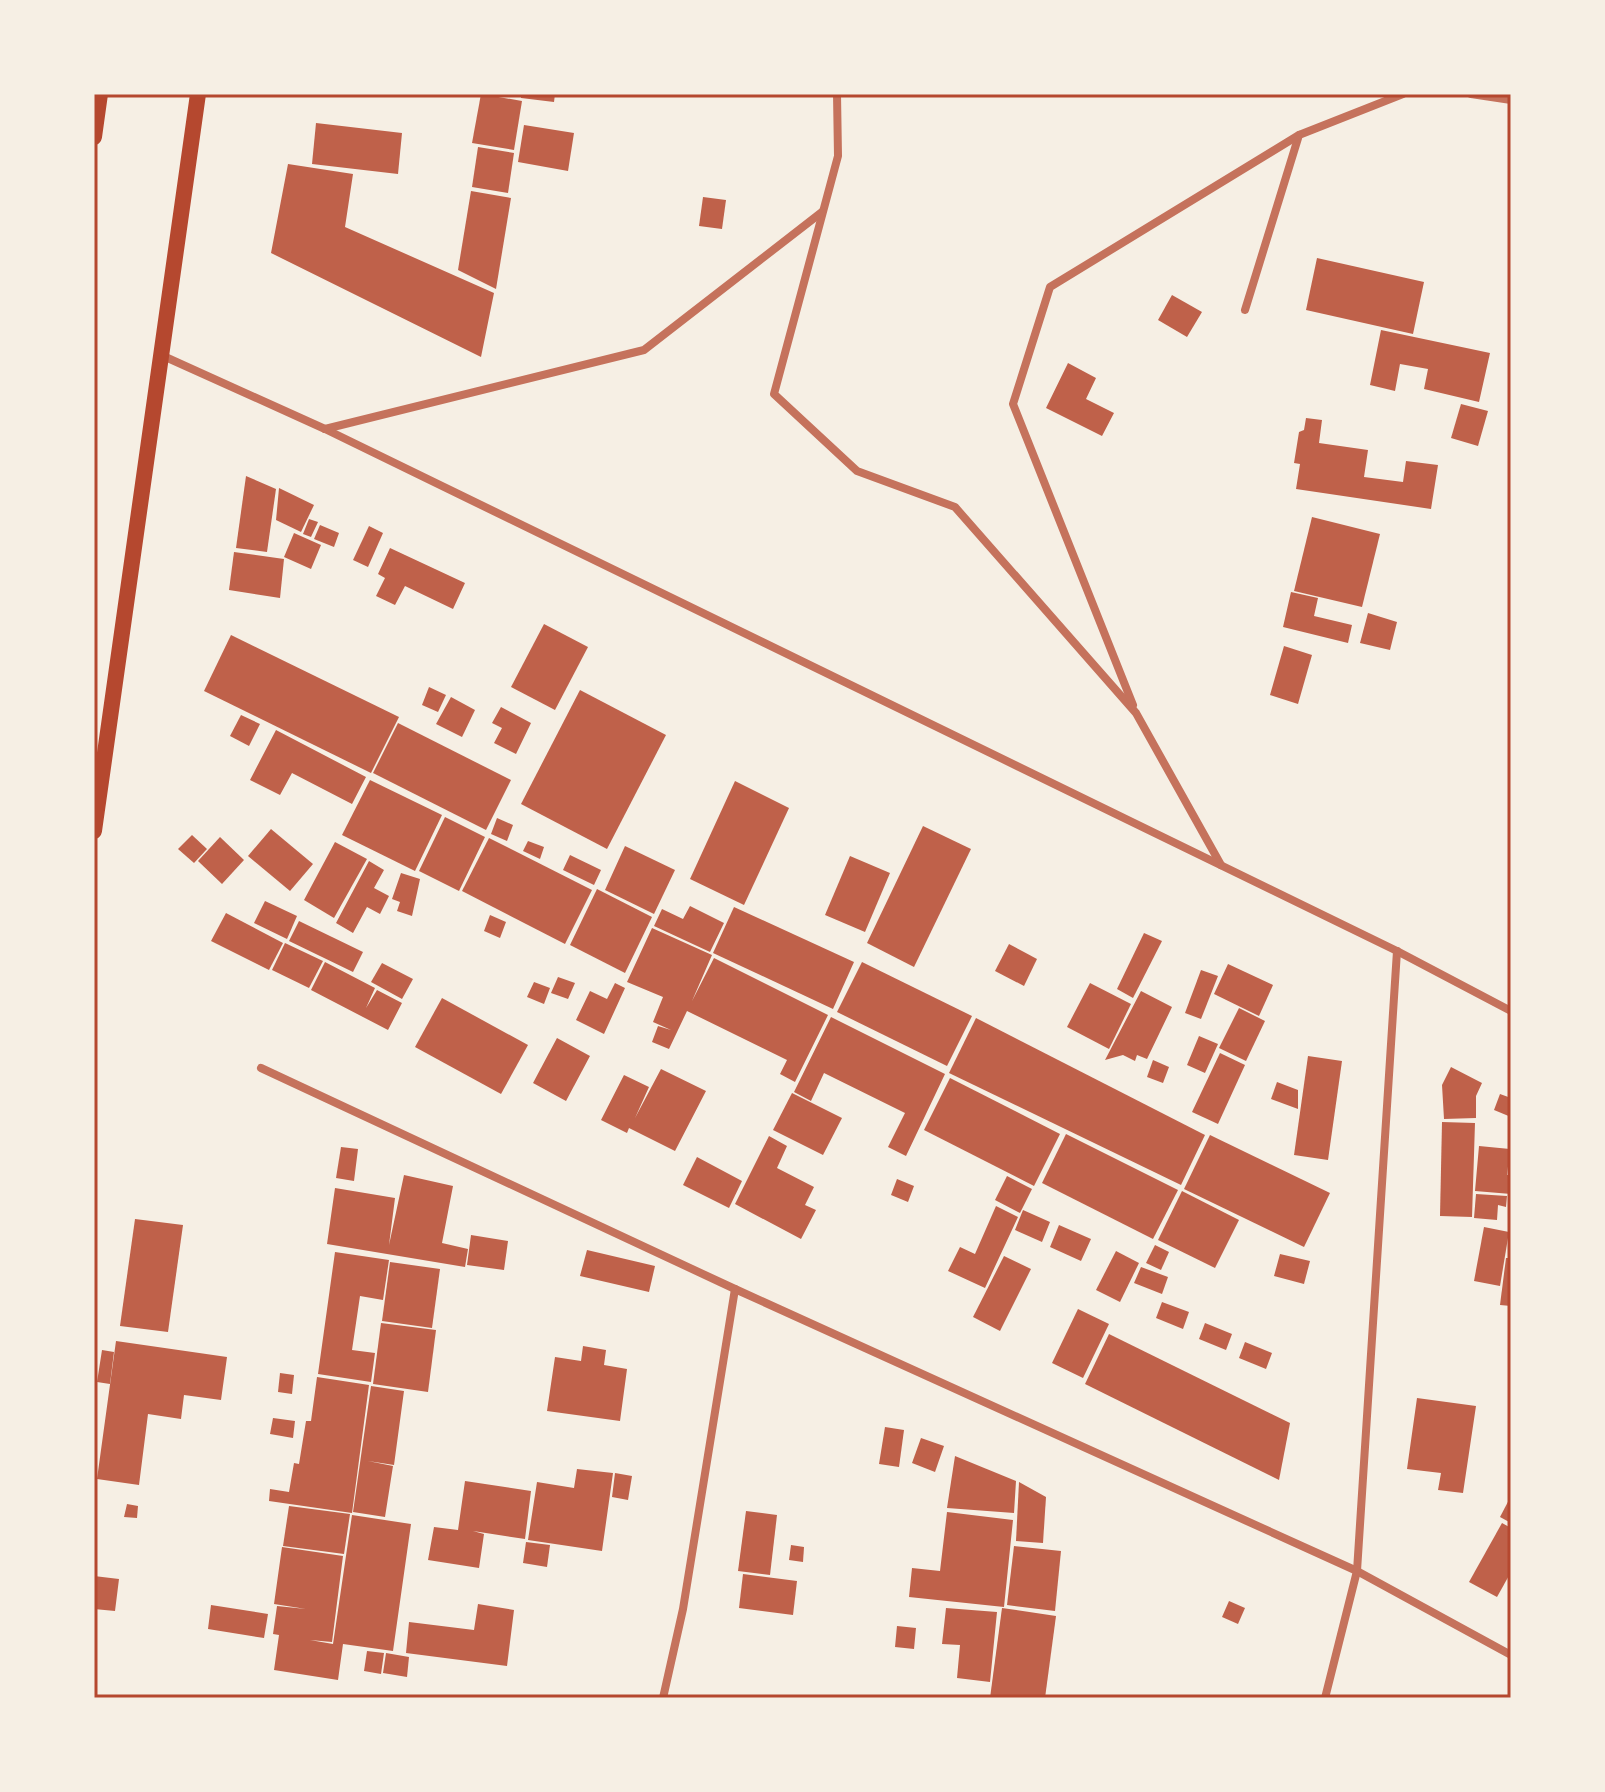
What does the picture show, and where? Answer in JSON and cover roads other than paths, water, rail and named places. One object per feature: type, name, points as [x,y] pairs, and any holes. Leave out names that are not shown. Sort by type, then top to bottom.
[{"type":"main road","points":[[94,137],[100,94]]},
{"type":"main road","points":[[94,831],[198,94]]},
{"type":"street","points":[[837,94],[838,156],[774,394],[857,471],[955,507],[1136,713]]},
{"type":"street","points":[[1222,865],[1136,713],[1013,404],[1050,287],[1299,135],[1403,94]]},
{"type":"street","points":[[1471,94],[1511,100]]},
{"type":"street","points":[[1245,310],[1299,135]]},
{"type":"street","points":[[325,429],[644,350],[823,212]]},
{"type":"street","points":[[161,355],[325,429],[1222,865],[1511,1011]]},
{"type":"street","points":[[1325,1698],[1357,1571],[1397,951]]},
{"type":"street","points":[[261,1068],[735,1289],[1357,1571],[1511,1655]]},
{"type":"street","points":[[663,1698],[683,1609],[735,1289]]}]
